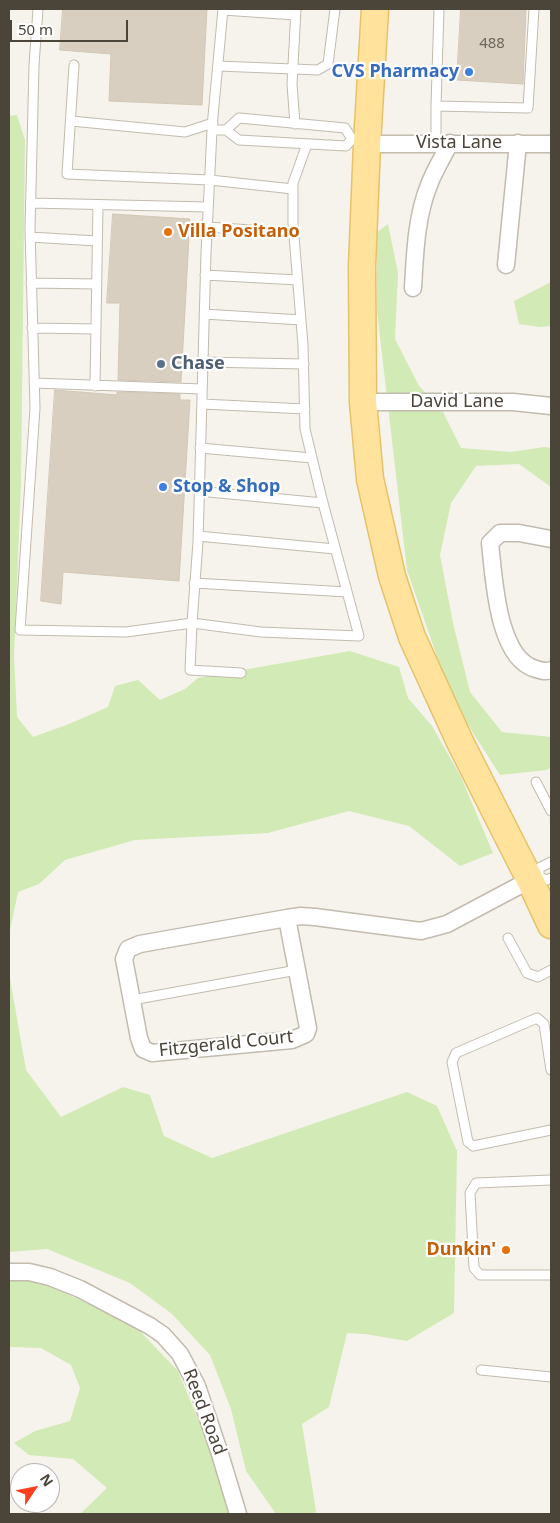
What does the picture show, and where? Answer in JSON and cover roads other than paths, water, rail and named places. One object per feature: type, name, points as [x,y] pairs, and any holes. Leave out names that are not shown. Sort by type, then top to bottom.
[{"type":"main road","points":[[376,9],[359,141],[363,402],[370,479],[392,576],[412,637],[460,742],[540,878],[551,925]]},
{"type":"street","name":"Vista Lane","points":[[359,141],[551,144]]},
{"type":"street","points":[[413,288],[415,254],[422,208],[443,143]]},
{"type":"street","points":[[506,265],[518,143]]},
{"type":"street","name":"David Lane","points":[[363,402],[513,402],[551,406]]},
{"type":"street","points":[[551,539],[519,532],[500,533],[490,542],[495,587],[504,631],[514,653],[528,667],[546,672],[551,670]]},
{"type":"street","name":"Fitzgerald Court","points":[[287,918],[308,1028],[306,1034],[292,1040],[152,1053],[143,1049],[139,1038],[124,959],[128,949],[140,944],[287,918],[301,916],[421,931],[447,924],[540,878]]},
{"type":"street","name":"Reed Road","points":[[9,1272],[29,1272],[50,1277],[80,1289],[150,1326],[163,1335],[180,1354],[196,1386],[220,1454],[238,1514]]},
{"type":"lane","points":[[38,9],[34,65],[30,204],[35,408],[20,630],[126,632],[192,623],[261,632],[359,636],[305,430],[304,364],[294,233],[293,186],[306,144]]},
{"type":"lane","points":[[241,673],[190,670],[198,536],[208,207],[212,127],[223,9],[296,12],[292,84],[296,124]]},
{"type":"lane","points":[[218,66],[318,70],[328,64],[335,9]]},
{"type":"lane","points":[[439,9],[436,106],[443,143]]},
{"type":"lane","points":[[436,106],[528,108],[534,9]]},
{"type":"lane","points":[[74,65],[67,174],[210,180],[293,186]]},
{"type":"lane","points":[[71,121],[185,132],[212,127],[226,130],[239,140],[346,146],[359,141],[345,128],[239,118],[226,130]]},
{"type":"lane","points":[[30,204],[208,207]]},
{"type":"lane","points":[[95,386],[98,205]]},
{"type":"lane","points":[[207,228],[294,233]]},
{"type":"lane","points":[[30,237],[98,241]]},
{"type":"lane","points":[[205,275],[298,280]]},
{"type":"lane","points":[[31,283],[97,284]]},
{"type":"lane","points":[[204,314],[301,320]]},
{"type":"lane","points":[[32,328],[96,330]]},
{"type":"lane","points":[[203,362],[304,364]]},
{"type":"lane","points":[[34,383],[202,389]]},
{"type":"lane","points":[[202,404],[305,409]]},
{"type":"lane","points":[[200,448],[312,458]]},
{"type":"lane","points":[[199,491],[323,503]]},
{"type":"lane","points":[[198,536],[335,549]]},
{"type":"lane","points":[[194,583],[347,592]]},
{"type":"lane","points":[[536,782],[551,811]]},
{"type":"lane","points":[[540,878],[540,868],[551,862]]},
{"type":"lane","points":[[508,938],[526,972],[538,977],[551,970]]},
{"type":"lane","points":[[132,1000],[297,970]]},
{"type":"lane","points":[[551,1070],[544,1024],[537,1018],[456,1053],[452,1062],[468,1142],[473,1146],[551,1130]]},
{"type":"lane","points":[[551,1180],[476,1183],[470,1193],[474,1268],[480,1275],[551,1275]]},
{"type":"lane","points":[[482,1370],[551,1377]]},
{"type":"place","name":"CVS Pharmacy","points":[[469,72]]},
{"type":"place","name":"Villa Positano","points":[[168,232]]},
{"type":"place","name":"Chase","points":[[161,364]]},
{"type":"place","name":"Stop & Shop","points":[[163,487]]},
{"type":"place","name":"Dunkin'","points":[[506,1250]]}]
